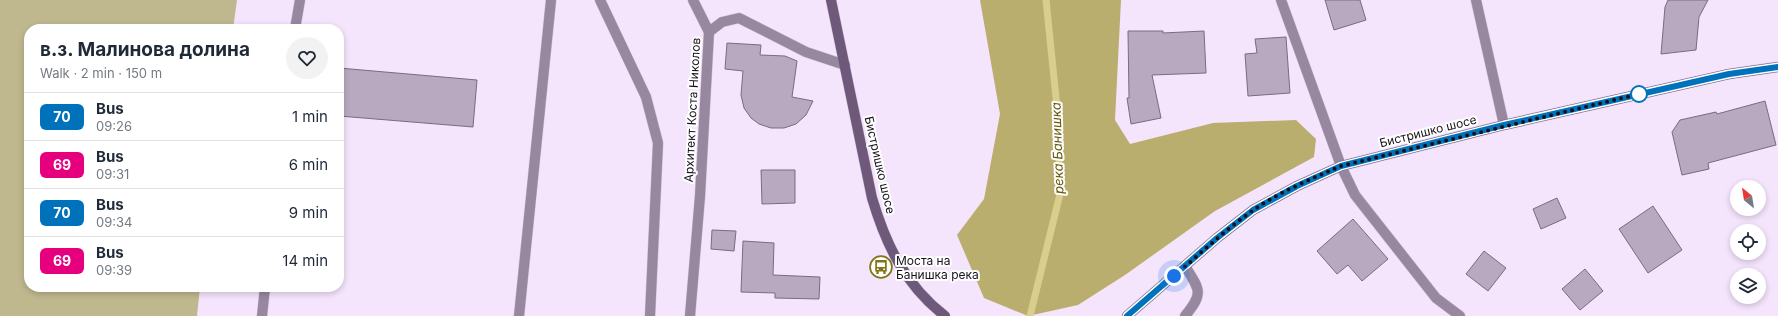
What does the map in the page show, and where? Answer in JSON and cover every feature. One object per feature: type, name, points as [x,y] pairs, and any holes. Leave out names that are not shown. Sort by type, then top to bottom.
[{"type":"street","points":[[297,24],[300,0]]},
{"type":"street","points":[[519,316],[551,0]]},
{"type":"street","points":[[600,0],[646,97],[658,143],[650,316]]},
{"type":"street","points":[[693,0],[709,32]]},
{"type":"street","name":"Бистришко шосе","points":[[831,0],[872,198],[886,239],[898,264],[913,286],[930,304],[945,316]]},
{"type":"street","points":[[1281,0],[1341,166],[1355,196],[1436,298],[1460,316]]},
{"type":"street","points":[[1476,0],[1504,125]]},
{"type":"street","name":"Архитект Коста Николов","points":[[690,316],[700,196],[709,32],[722,22],[739,18],[806,52],[845,65]]},
{"type":"street","name":"Бистришко шосе","points":[[1127,316],[1217,238],[1253,210],[1297,186],[1341,166],[1504,125],[1729,74],[1778,67]]},
{"type":"street","points":[[1185,266],[1196,283],[1199,294],[1195,304],[1185,316]]},
{"type":"street","points":[[262,316],[264,292]]},
{"type":"shaded area","points":[[0,0],[237,0],[234,24],[24,24],[24,292],[199,292],[197,316],[0,316]]},
{"type":"shaded area","points":[[980,0],[1121,0],[1115,120],[1130,144],[1213,123],[1296,120],[1316,139],[1314,157],[1215,211],[1125,275],[1078,305],[1028,316],[984,298],[957,235],[984,199],[1000,114]]},
{"type":"building","points":[[1325,0],[1360,0],[1366,20],[1334,30]]},
{"type":"building","points":[[1668,0],[1708,0],[1699,17],[1696,50],[1661,54],[1665,7]]},
{"type":"building","points":[[1128,31],[1163,31],[1163,33],[1204,31],[1206,73],[1152,75],[1161,118],[1131,124],[1127,98],[1129,98]]},
{"type":"building","points":[[1286,37],[1290,93],[1248,96],[1245,54],[1257,53],[1255,39]]},
{"type":"building","points":[[727,43],[761,45],[760,55],[785,56],[797,61],[792,97],[813,101],[806,115],[796,124],[784,128],[771,128],[759,124],[751,118],[744,108],[741,95],[743,71],[725,69]]},
{"type":"building","points":[[344,68],[477,80],[473,127],[344,116]]},
{"type":"building","points":[[1765,101],[1776,145],[1708,163],[1709,169],[1682,175],[1672,132],[1680,120],[1716,112],[1717,114]]},
{"type":"building","points":[[761,170],[795,170],[795,203],[762,204]]},
{"type":"building","points":[[1557,198],[1566,218],[1541,229],[1533,209]]},
{"type":"building","points":[[1653,206],[1682,250],[1648,273],[1619,229]]},
{"type":"building","points":[[1353,219],[1388,259],[1362,281],[1348,265],[1337,274],[1317,251]]},
{"type":"building","points":[[712,230],[736,231],[734,251],[711,249]]},
{"type":"building","points":[[743,241],[774,243],[773,275],[820,277],[819,299],[775,298],[775,293],[741,292]]},
{"type":"building","points":[[1484,251],[1506,268],[1488,291],[1466,274]]},
{"type":"building","points":[[1585,269],[1603,291],[1580,310],[1562,289]]},
{"type":"waterway","name":"река Банишка","points":[[1030,316],[1060,194],[1058,117],[1046,0]]},
{"type":"bus line","name":"70","points":[[1127,316],[1217,238],[1253,210],[1297,186],[1341,166],[1504,125],[1729,74],[1778,67]]},
{"type":"place","name":"Моста на Банишка река","points":[[881,267]]},
{"type":"route","points":[[1174,276],[1217,238],[1253,210],[1297,186],[1341,166],[1504,125],[1639,94]]}]
